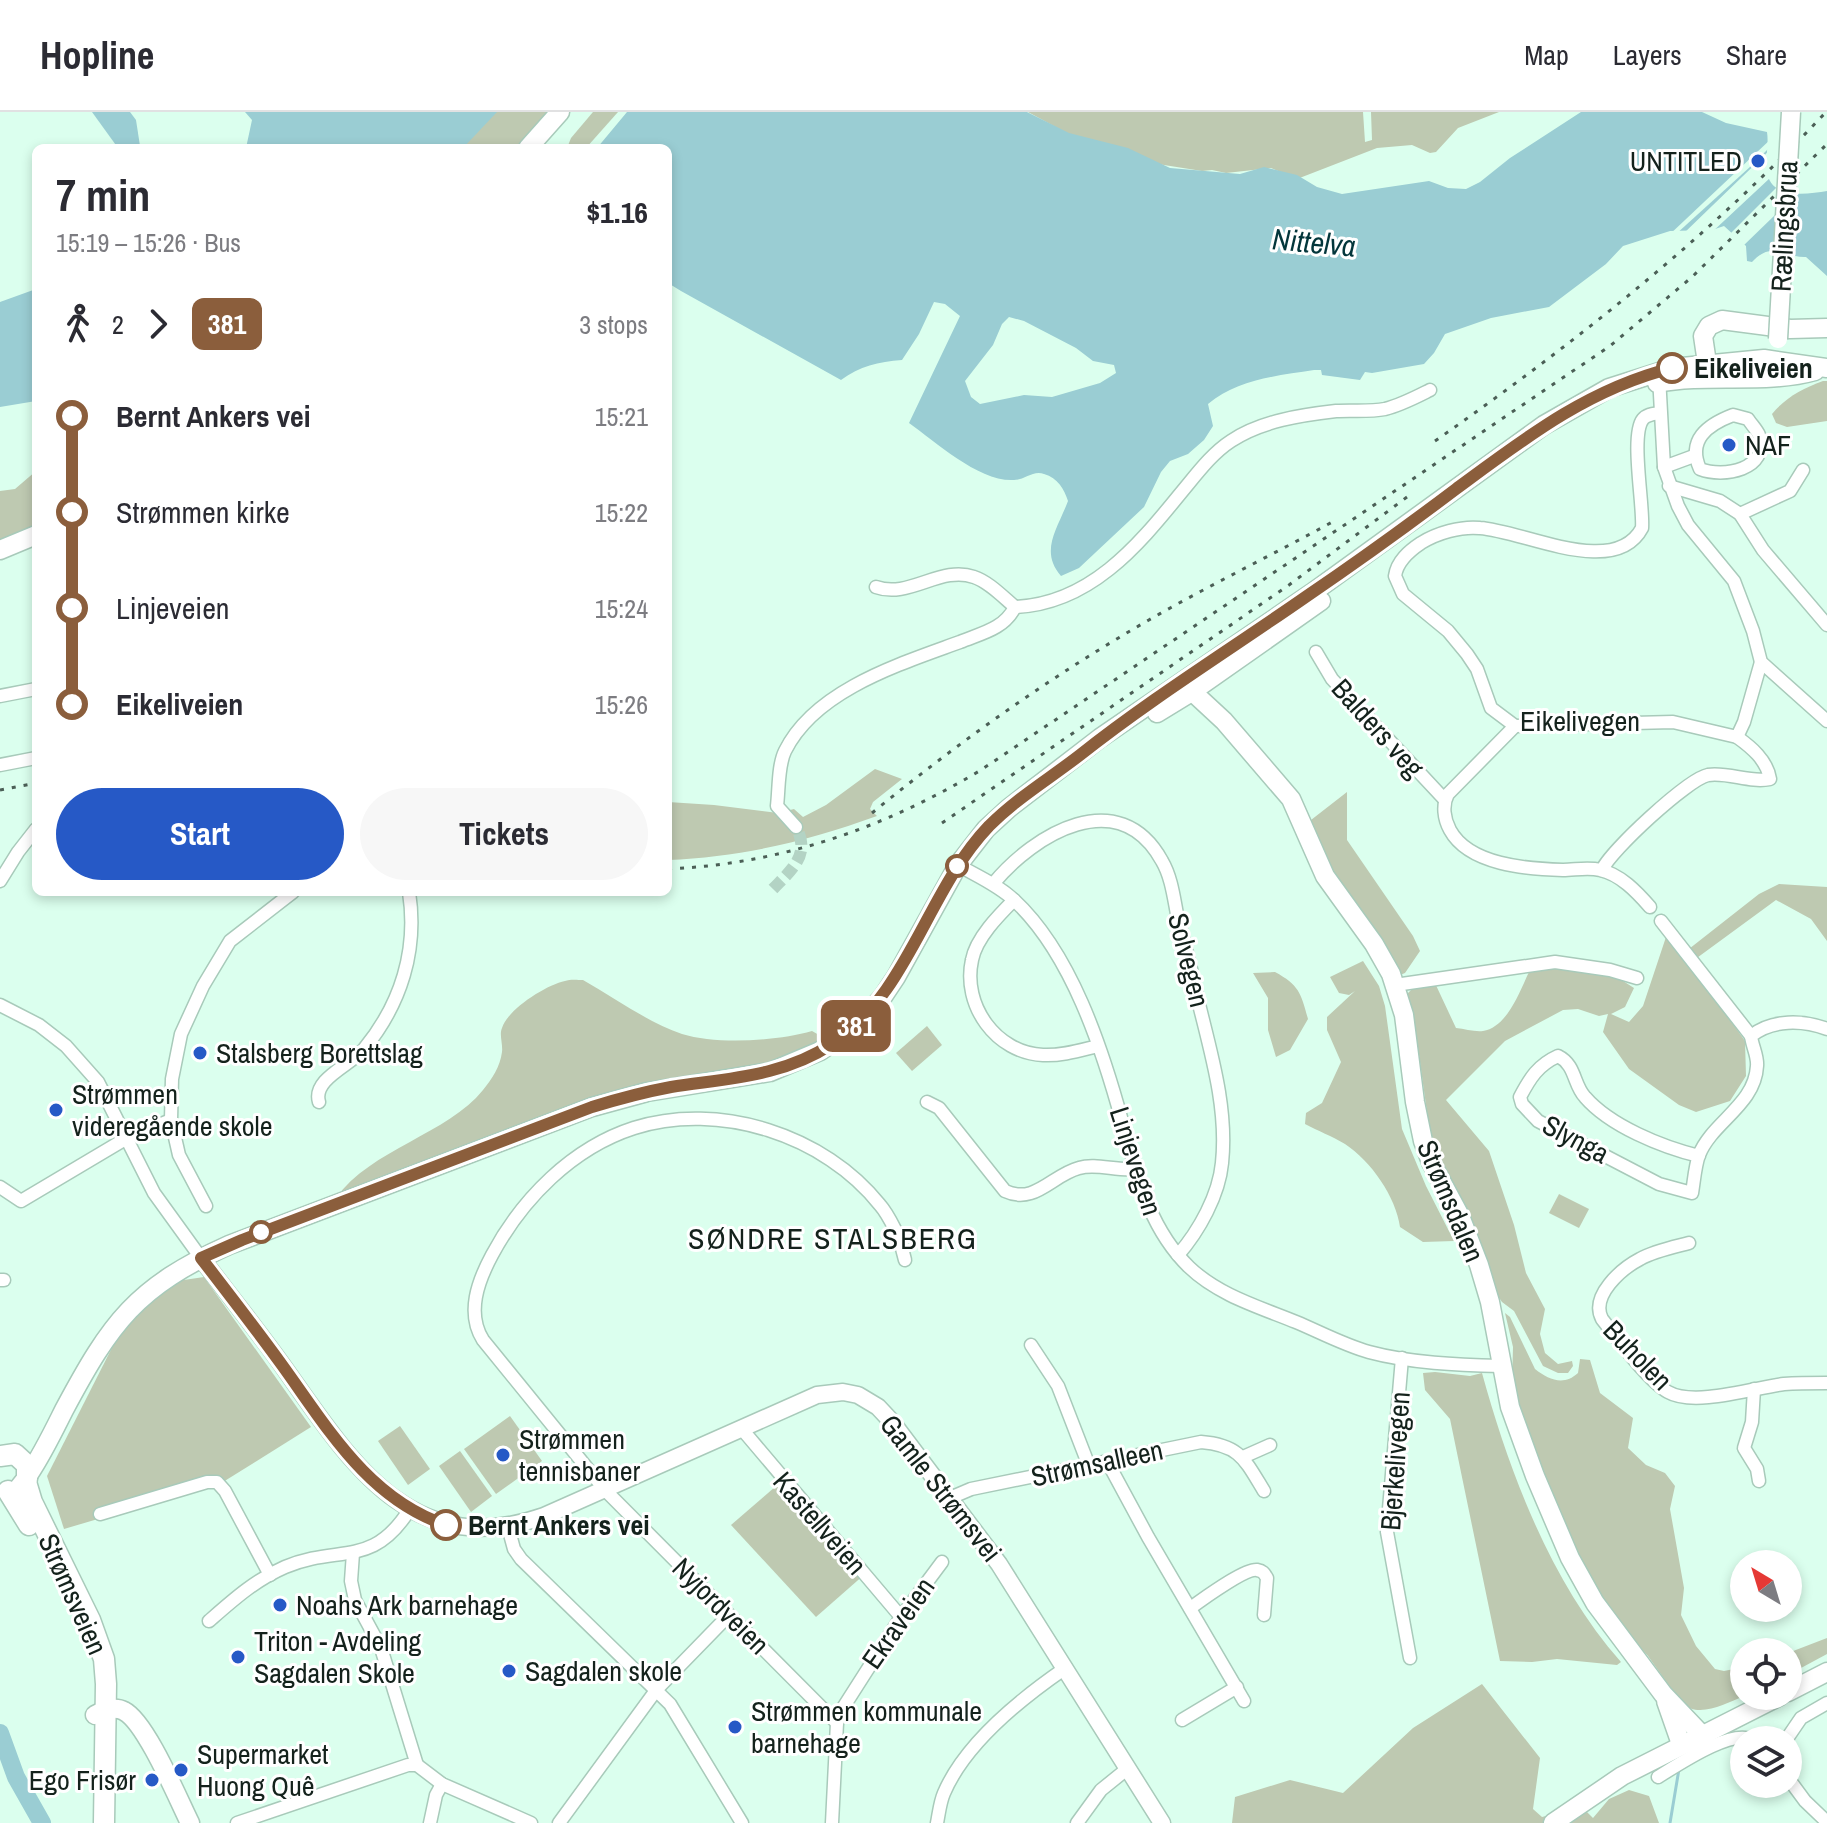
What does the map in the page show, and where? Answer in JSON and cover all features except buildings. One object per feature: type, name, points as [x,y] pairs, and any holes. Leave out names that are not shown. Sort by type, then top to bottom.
[{"type":"main road","points":[[532,144],[560,112]]},
{"type":"main road","name":"Rælingsbrua","points":[[1776,359],[1791,112]]},
{"type":"main road","points":[[1707,363],[1703,336],[1709,326],[1722,320],[1790,329],[1827,328]]},
{"type":"main road","points":[[1748,377],[1776,359]]},
{"type":"main road","points":[[16,1484],[46,1448],[95,1354],[120,1318],[163,1280],[201,1258],[592,1107],[647,1092],[754,1076],[796,1063],[833,1043],[864,1017],[896,977],[958,865],[986,829],[1009,808],[1078,757],[1196,684],[1326,597],[1389,545],[1408,525],[1544,425],[1617,384],[1659,377],[1707,363],[1776,359],[1827,368]]},
{"type":"main road","points":[[1659,377],[1805,374],[1827,368]]},
{"type":"main road","points":[[0,550],[32,537]]},
{"type":"main road","name":"Strømsdalen","points":[[1196,684],[1291,799],[1318,864],[1380,953],[1395,985],[1404,1015],[1423,1141],[1477,1256],[1521,1440],[1576,1570],[1610,1624],[1663,1694],[1701,1734]]},
{"type":"main road","points":[[7,1450],[52,1432]]},
{"type":"main road","name":"Strømsveien","points":[[7,1450],[25,1461],[16,1484],[19,1506],[86,1641],[102,1715]]},
{"type":"main road","points":[[1802,1685],[1827,1672]]},
{"type":"main road","name":"Strømsdalen","points":[[1663,1694],[1681,1744]]},
{"type":"main road","points":[[102,1715],[123,1710],[139,1725],[190,1823]]},
{"type":"main road","points":[[1553,1823],[1606,1786],[1751,1710]]},
{"type":"main road","points":[[94,1823],[102,1715]]},
{"type":"main road","points":[[102,1715],[104,1823]]},
{"type":"street","points":[[1602,870],[1612,853],[1679,792],[1699,778],[1709,775],[1770,779],[1764,763],[1737,737],[1761,662],[1753,631],[1734,581],[1688,525],[1669,486],[1664,467],[1659,377]]},
{"type":"street","points":[[796,827],[777,806],[783,753],[807,718],[881,672],[1000,626],[1015,607],[1054,602],[1094,581],[1151,529],[1214,455],[1247,431],[1290,418],[1387,408],[1430,390]]},
{"type":"street","name":"Eikelivegen","points":[[1660,413],[1648,415],[1640,425],[1638,469],[1642,528],[1626,546],[1602,551],[1570,549],[1478,527],[1444,533],[1426,540],[1407,553],[1395,576],[1403,594],[1448,631],[1477,669],[1491,708],[1515,726],[1673,722],[1737,737]]},
{"type":"street","points":[[1733,415],[1748,419],[1759,435],[1759,452],[1755,461],[1745,469],[1707,472],[1700,469],[1694,456],[1695,444],[1703,434],[1717,421],[1733,415]]},
{"type":"street","points":[[1664,467],[1694,456]]},
{"type":"street","points":[[1740,514],[1790,491],[1803,470]]},
{"type":"street","points":[[1669,486],[1720,501],[1740,514],[1763,550],[1827,625]]},
{"type":"street","points":[[876,587],[887,591],[904,589],[963,574],[981,580],[1015,607]]},
{"type":"street","name":"Balders veg","points":[[1316,652],[1332,679],[1445,800]]},
{"type":"street","points":[[1761,662],[1827,721]]},
{"type":"street","points":[[0,696],[32,690]]},
{"type":"street","points":[[1515,726],[1445,800],[1445,816],[1453,835],[1467,850],[1480,857],[1546,868],[1602,870],[1630,886],[1650,907]]},
{"type":"street","points":[[0,765],[32,759]]},
{"type":"street","name":"Solvegen","points":[[993,884],[1008,867],[1051,834],[1087,820],[1128,827],[1145,839],[1163,861],[1192,971],[1224,1125],[1217,1189],[1194,1233],[1178,1255]]},
{"type":"street","points":[[0,881],[32,834]]},
{"type":"street","name":"Linjevegen","points":[[958,865],[993,884],[1014,900],[1062,966],[1098,1046],[1135,1169],[1155,1223],[1178,1255],[1203,1278],[1246,1302],[1352,1346],[1402,1358],[1501,1366]]},
{"type":"street","points":[[206,1206],[179,1155],[171,1120],[172,1079],[181,1034],[203,986],[230,941],[288,896]]},
{"type":"street","points":[[319,1102],[319,1086],[359,1056],[379,1031],[401,989],[411,933],[409,896]]},
{"type":"street","points":[[1014,900],[986,933],[971,960],[971,992],[982,1020],[999,1038],[1027,1052],[1043,1055],[1071,1053],[1098,1046]]},
{"type":"street","points":[[1661,921],[1751,1036],[1759,1029],[1794,1022],[1827,1029]]},
{"type":"street","points":[[1395,985],[1555,962],[1637,978]]},
{"type":"street","name":"Gamle Strømsvei","points":[[0,1005],[39,1025],[83,1064],[98,1082],[154,1193],[261,1335],[334,1440],[372,1479],[410,1509],[431,1519],[455,1527],[508,1527],[544,1516],[605,1490],[817,1395],[843,1392],[871,1402],[885,1414],[999,1564],[1162,1823]]},
{"type":"street","name":"Slynga","points":[[1699,1156],[1670,1148],[1604,1115],[1583,1095],[1571,1066],[1558,1056],[1532,1075],[1520,1097],[1522,1104],[1538,1121],[1659,1184],[1692,1193],[1699,1156],[1754,1082],[1758,1063],[1751,1036]]},
{"type":"street","points":[[927,1102],[939,1108],[1005,1191],[1012,1195],[1020,1196],[1045,1188],[1078,1168],[1135,1169]]},
{"type":"street","name":"Nyjordveien","points":[[837,1723],[605,1490],[475,1327],[474,1306],[479,1284],[506,1229],[531,1197],[564,1167],[597,1145],[632,1128],[664,1121],[695,1119],[760,1127],[795,1140],[829,1158],[857,1180],[881,1206],[901,1236],[905,1260]]},
{"type":"street","points":[[0,1187],[21,1201],[127,1138],[171,1120]]},
{"type":"street","name":"Buholen","points":[[1689,1243],[1640,1258],[1602,1294],[1598,1310],[1630,1353],[1667,1392],[1682,1397],[1785,1384],[1827,1383]]},
{"type":"street","points":[[1031,1345],[1058,1386],[1089,1466]]},
{"type":"street","name":"Bjerkelivegen","points":[[1402,1358],[1387,1532],[1410,1658]]},
{"type":"street","points":[[1754,1389],[1752,1422],[1744,1448],[1757,1469],[1759,1481]]},
{"type":"street","name":"Kastellveien","points":[[741,1428],[901,1617]]},
{"type":"street","name":"Strømsalleen","points":[[950,1498],[971,1489],[1201,1442],[1215,1443],[1243,1457]]},
{"type":"street","points":[[1264,1491],[1243,1457],[1270,1445]]},
{"type":"street","points":[[1108,1463],[1244,1701]]},
{"type":"street","points":[[100,1514],[207,1482],[217,1482],[225,1491],[270,1575]]},
{"type":"street","points":[[209,1621],[242,1592],[270,1575],[308,1559],[353,1553],[387,1539],[410,1509]]},
{"type":"street","points":[[508,1527],[514,1549],[521,1559],[670,1704],[742,1823]]},
{"type":"street","points":[[353,1553],[351,1581],[355,1600],[381,1648],[417,1765],[442,1784],[531,1823]]},
{"type":"street","name":"Ekraveien","points":[[832,1823],[837,1723],[859,1679],[942,1562]]},
{"type":"street","points":[[1190,1608],[1255,1570],[1267,1578],[1264,1615]]},
{"type":"street","points":[[559,1823],[657,1689],[729,1615]]},
{"type":"street","points":[[937,1823],[946,1789],[982,1738],[1036,1689],[1064,1669]]},
{"type":"street","points":[[1182,1720],[1237,1687]]},
{"type":"street","points":[[1796,1726],[1801,1718],[1827,1703]]},
{"type":"street","points":[[1658,1777],[1730,1740]]},
{"type":"street","points":[[237,1823],[401,1766],[417,1765]]},
{"type":"street","points":[[1077,1823],[1101,1790],[1127,1769]]},
{"type":"street","points":[[430,1823],[436,1795],[442,1784]]},
{"type":"street","points":[[1802,1797],[1827,1822]]},
{"type":"green space","points":[[494,112],[549,112],[521,144],[465,144]]},
{"type":"green space","points":[[593,112],[618,112],[590,144],[569,144]]},
{"type":"green space","points":[[1028,112],[1363,112],[1365,142],[1372,140],[1371,112],[1499,112],[1458,128],[1436,152],[1430,153],[1412,145],[1377,148],[1297,179],[1271,168],[1226,173],[1145,162],[1072,136]]},
{"type":"green space","points":[[1827,381],[1827,421],[1787,427],[1776,423],[1772,414],[1783,403],[1801,390]]},
{"type":"green space","points":[[32,474],[32,537],[0,554],[0,491],[15,489]]},
{"type":"green space","points":[[875,769],[902,779],[873,802],[870,809],[877,816],[774,846],[672,860],[672,802],[778,813],[794,809],[803,817],[826,805]]},
{"type":"green space","points":[[1347,792],[1347,840],[1420,951],[1405,973],[1400,975],[1334,874],[1311,820]]},
{"type":"green space","points":[[1779,884],[1827,887],[1827,941],[1811,919],[1776,900],[1690,963],[1745,1041],[1746,1076],[1730,1101],[1696,1112],[1679,1105],[1629,1069],[1603,1032],[1608,1014],[1599,1016],[1578,1009],[1563,1010],[1505,1041],[1446,1100],[1489,1151],[1514,1225],[1526,1273],[1545,1309],[1540,1334],[1545,1353],[1558,1364],[1572,1361],[1573,1366],[1568,1373],[1558,1373],[1543,1366],[1514,1311],[1502,1302],[1493,1289],[1431,1141],[1414,1019],[1407,994],[1434,981],[1456,1028],[1483,1031],[1492,1028],[1506,1015],[1530,970],[1550,963],[1612,974],[1634,988],[1625,1007],[1611,1014],[1629,1022],[1643,1006],[1666,937],[1680,956],[1759,894]]},
{"type":"green space","points":[[1363,961],[1379,986],[1385,1006],[1402,1129],[1454,1241],[1423,1242],[1400,1227],[1388,1192],[1364,1160],[1345,1144],[1305,1124],[1306,1113],[1322,1103],[1341,1062],[1327,1030],[1327,1017],[1355,991],[1349,995],[1339,993],[1330,977]]},
{"type":"green space","points":[[1275,972],[1298,991],[1308,1019],[1290,1050],[1276,1057],[1268,1030],[1268,998],[1253,973]]},
{"type":"green space","points":[[583,980],[682,1034],[712,1040],[747,1040],[812,1031],[819,1035],[821,1046],[804,1058],[669,1084],[336,1198],[369,1167],[450,1119],[483,1090],[499,1063],[502,1028],[512,1013],[557,983]]},
{"type":"green space","points":[[927,1026],[942,1045],[912,1071],[896,1053]]},
{"type":"green space","points":[[1559,1194],[1589,1209],[1579,1228],[1549,1213]]},
{"type":"green space","points":[[204,1277],[311,1427],[223,1482],[64,1529],[47,1476],[125,1322],[177,1281]]},
{"type":"green space","points":[[1505,1313],[1510,1317],[1535,1369],[1551,1379],[1573,1377],[1578,1373],[1580,1359],[1590,1360],[1600,1393],[1633,1418],[1628,1448],[1646,1465],[1665,1473],[1675,1486],[1670,1509],[1684,1588],[1681,1615],[1696,1646],[1715,1669],[1730,1670],[1730,1702],[1705,1710],[1682,1704],[1648,1656],[1620,1625],[1587,1573],[1524,1429],[1512,1383],[1513,1347]]},
{"type":"green space","points":[[1423,1373],[1470,1376],[1482,1373],[1506,1450],[1536,1526],[1574,1598],[1621,1662],[1617,1665],[1557,1659],[1500,1661],[1450,1419],[1425,1390]]},
{"type":"green space","name":"Strømmen tennisbaner","points":[[510,1416],[542,1461],[496,1494],[464,1449]]},
{"type":"green space","points":[[400,1426],[430,1469],[408,1485],[378,1441]]},
{"type":"green space","points":[[460,1451],[492,1496],[471,1512],[439,1466]]},
{"type":"green space","points":[[783,1480],[865,1574],[816,1617],[731,1525]]},
{"type":"green space","points":[[1827,1638],[1827,1654],[1802,1667],[1802,1648]]},
{"type":"green space","points":[[1482,1684],[1540,1758],[1533,1809],[1542,1817],[1582,1807],[1593,1818],[1609,1799],[1629,1790],[1649,1796],[1659,1823],[1232,1823],[1235,1797],[1290,1780],[1343,1793],[1413,1728]]},
{"type":"water","points":[[92,112],[130,112],[136,120],[140,144],[115,144]]},
{"type":"water","points":[[245,112],[497,112],[467,144],[247,144],[252,120]]},
{"type":"water","name":"Nittelva","points":[[627,112],[1027,112],[1069,133],[1128,148],[1170,168],[1240,174],[1264,167],[1297,175],[1317,187],[1342,194],[1429,181],[1448,188],[1466,189],[1581,112],[1702,112],[1726,123],[1767,132],[1767,171],[1775,187],[1791,193],[1827,191],[1827,276],[1806,257],[1772,251],[1752,262],[1747,261],[1746,246],[1724,226],[1712,230],[1670,231],[1623,246],[1606,264],[1549,307],[1491,318],[1445,334],[1424,364],[1365,372],[1360,380],[1322,375],[1321,370],[1314,370],[1272,377],[1232,389],[1208,404],[1213,426],[1204,440],[1188,454],[1170,461],[1161,472],[1144,507],[1079,568],[1061,576],[1051,558],[1051,548],[1068,501],[1057,481],[1040,473],[1014,480],[987,475],[958,459],[909,423],[960,316],[945,304],[934,302],[902,360],[870,366],[841,380],[672,285],[672,144],[600,144]],"holes":[[[1009,317],[1024,321],[1076,348],[1093,361],[1114,365],[1116,373],[1100,383],[1052,397],[1024,395],[980,404],[971,397],[965,381],[993,345],[1002,324]]]},
{"type":"water","points":[[32,290],[32,402],[0,407],[0,302]]},
{"type":"pier","points":[[1772,138],[1773,144],[1751,166],[1675,235],[1668,236]]},
{"type":"pier","points":[[1773,147],[1773,175],[1770,178],[1710,234],[1682,235]]},
{"type":"pier","points":[[1777,183],[1787,190],[1800,190],[1795,195],[1791,257],[1773,255],[1775,215],[1742,247],[1728,236],[1777,187]]},
{"type":"waterway","points":[[0,1733],[16,1777],[42,1823]]},
{"type":"waterway","points":[[1670,1823],[1679,1769]]},
{"type":"tunnel","points":[[773,889],[793,868],[800,854],[800,837],[796,827]]},
{"type":"railway","points":[[1435,441],[1539,366],[1639,287],[1735,202],[1826,112]]},
{"type":"railway","points":[[672,869],[751,860],[830,839],[907,809],[981,770],[1610,346],[1692,277],[1827,144]]},
{"type":"railway","points":[[942,823],[1289,585],[1407,497]]},
{"type":"railway","points":[[872,813],[996,719],[1092,654],[1177,604],[1334,521]]},
{"type":"railway","points":[[0,790],[32,784]]},
{"type":"bus line","name":"381","points":[[446,1525],[401,1503],[342,1450],[261,1335],[201,1258],[568,1115],[647,1092],[736,1080],[770,1072],[820,1051],[855,1027],[882,998],[958,865],[986,829],[1025,794],[1100,738],[1408,525],[1544,425],[1609,388],[1672,368]]},
{"type":"place","name":"UNTITLED","points":[[1758,161]]},
{"type":"place","name":"Eikeliveien","points":[[1672,368]]},
{"type":"place","name":"NAF","points":[[1729,445]]},
{"type":"place","name":"Stalsberg Borettslag","points":[[200,1053]]},
{"type":"place","name":"Strømmen videregående skole","points":[[56,1110]]},
{"type":"place","name":"Strømmen tennisbaner","points":[[503,1455]]},
{"type":"place","name":"Bernt Ankers vei","points":[[446,1525]]},
{"type":"place","name":"Noahs Ark barnehage","points":[[280,1605]]},
{"type":"place","name":"Triton - Avdeling Sagdalen Skole","points":[[238,1657]]},
{"type":"place","name":"Sagdalen skole","points":[[509,1671]]},
{"type":"place","name":"Strømmen kommunale barnehage","points":[[735,1727]]},
{"type":"place","name":"Supermarket Huong Quê","points":[[181,1770]]},
{"type":"place","name":"Ego Frisør","points":[[152,1780]]},
{"type":"district","name":"SØNDRE STALSBERG","points":[[833,1238]]}]
